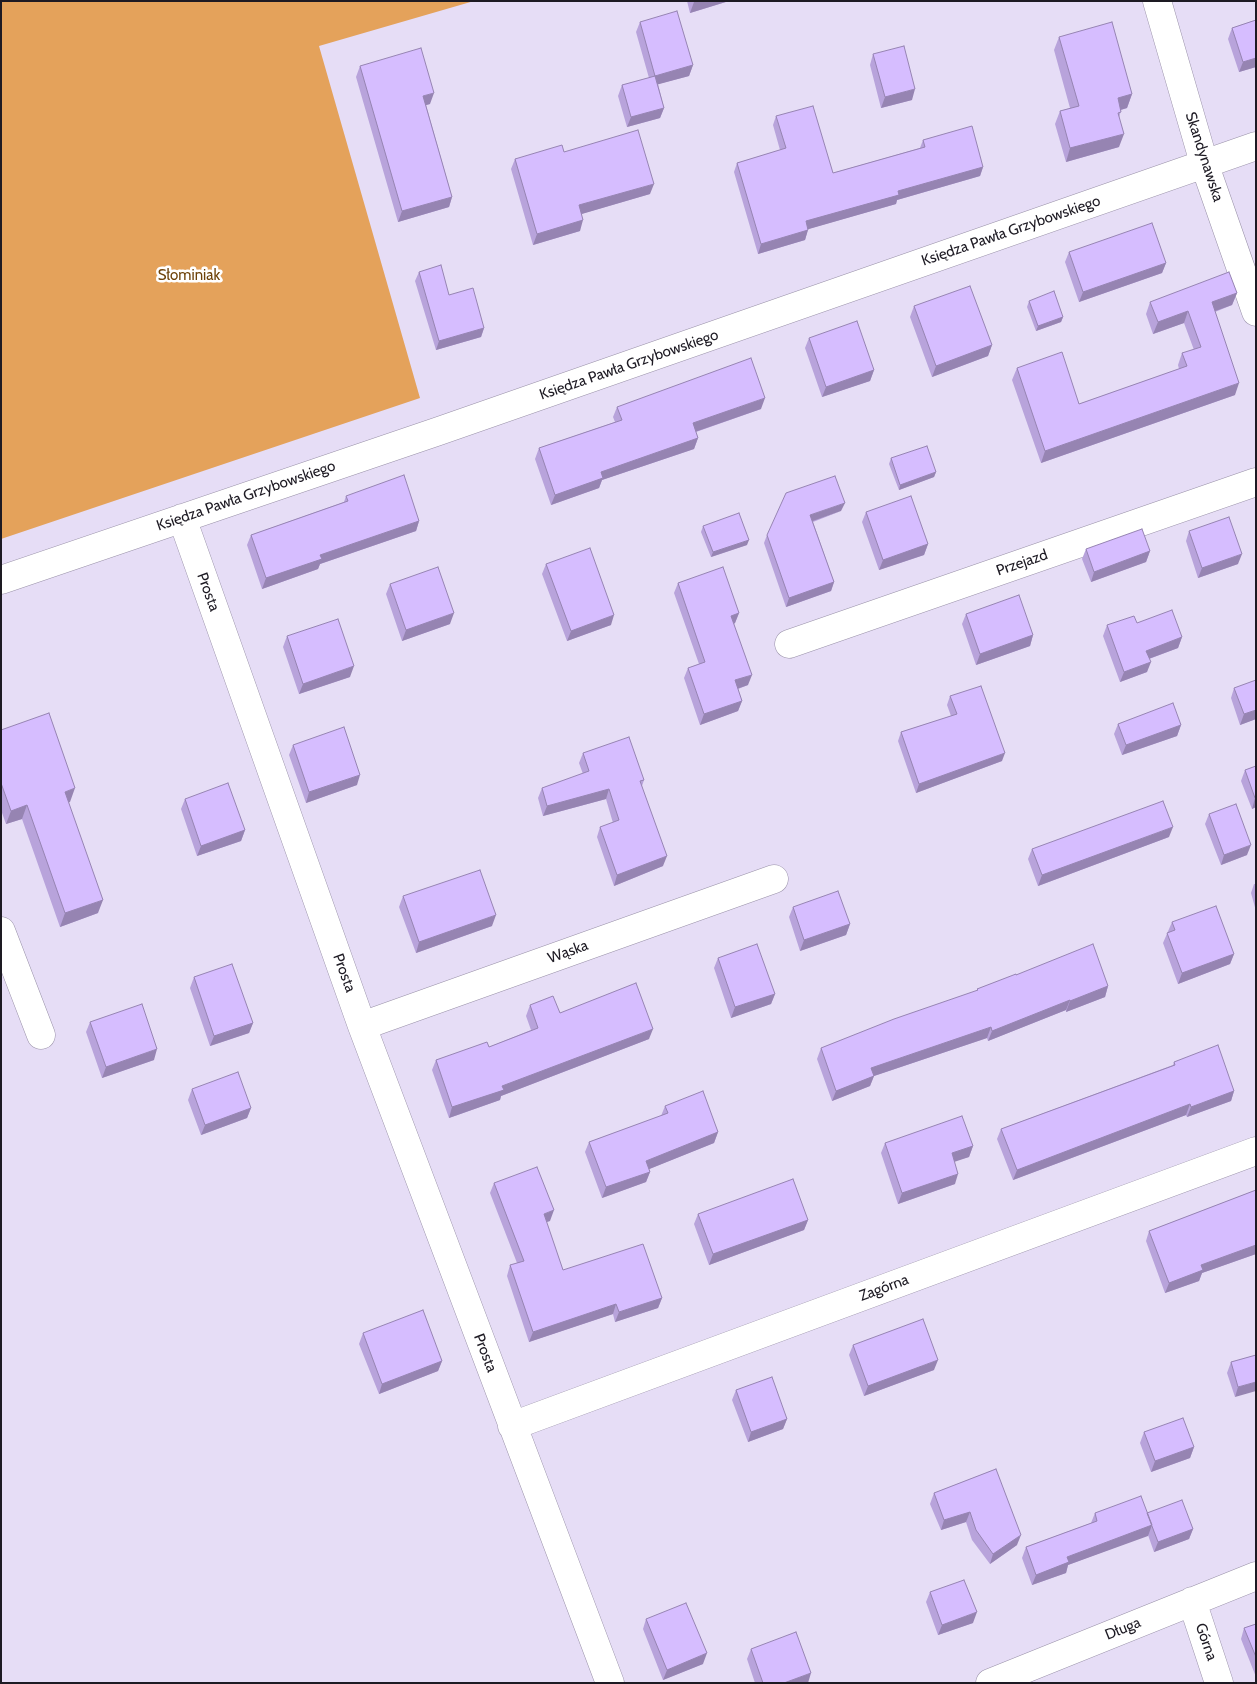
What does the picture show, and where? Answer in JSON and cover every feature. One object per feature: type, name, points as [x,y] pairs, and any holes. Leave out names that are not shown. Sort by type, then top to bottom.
[{"type":"street","name":"Skandynawska","points":[[1157,1],[1204,163],[1256,312]]},
{"type":"street","name":"Księdza Pawła Grzybowskiego","points":[[1,580],[439,431],[1256,146]]},
{"type":"street","name":"Przejazd","points":[[789,644],[1256,482]]},
{"type":"street","name":"Prosta","points":[[182,518],[362,1026],[610,1683]]},
{"type":"street","name":"Wąska","points":[[362,1026],[774,879]]},
{"type":"street","points":[[1,931],[41,1036]]},
{"type":"street","name":"Zagórna","points":[[512,1426],[1256,1151]]},
{"type":"street","name":"Długa","points":[[990,1683],[1256,1576]]},
{"type":"street","name":"Górna","points":[[1192,1602],[1219,1683]]},
{"type":"green space","name":"Słominiak","points":[[1,1],[474,1],[319,46],[420,398],[1,539]]},
{"type":"building","points":[[677,11],[693,65],[655,76],[640,22]]},
{"type":"building","points":[[1256,20],[1256,58],[1243,62],[1232,28]]},
{"type":"building","points":[[1112,22],[1132,94],[1118,98],[1121,112],[1118,113],[1124,134],[1070,148],[1060,111],[1079,106],[1059,37]]},
{"type":"building","points":[[904,46],[915,89],[885,97],[873,54]]},
{"type":"building","points":[[421,48],[434,93],[423,96],[452,197],[402,211],[360,66]]},
{"type":"building","points":[[655,76],[664,108],[631,117],[622,85]]},
{"type":"building","points":[[813,106],[833,173],[925,147],[923,140],[972,126],[983,167],[898,191],[899,195],[806,221],[808,230],[761,244],[737,163],[786,148],[776,116]]},
{"type":"building","points":[[638,130],[654,184],[579,205],[583,220],[537,234],[515,159],[562,145],[564,152]]},
{"type":"building","points":[[1152,223],[1166,263],[1083,292],[1069,252]]},
{"type":"building","points":[[441,265],[449,295],[473,288],[484,328],[439,341],[419,272]]},
{"type":"building","points":[[1229,272],[1237,293],[1212,302],[1239,383],[1045,451],[1017,368],[1062,352],[1079,404],[1187,366],[1182,353],[1201,347],[1188,311],[1158,322],[1150,302]]},
{"type":"building","points":[[970,286],[992,345],[936,366],[914,306]]},
{"type":"building","points":[[1054,291],[1063,317],[1038,326],[1029,301]]},
{"type":"building","points":[[857,321],[874,370],[826,387],[809,338]]},
{"type":"building","points":[[751,358],[765,398],[693,423],[698,438],[601,472],[603,478],[555,495],[539,448],[622,420],[617,407]]},
{"type":"building","points":[[927,446],[936,472],[900,485],[891,458]]},
{"type":"building","points":[[404,475],[419,521],[320,555],[322,559],[266,578],[251,535],[348,501],[346,496]]},
{"type":"building","points":[[835,476],[845,503],[810,515],[834,582],[789,598],[767,535],[786,493]]},
{"type":"building","points":[[911,496],[928,544],[883,560],[866,512]]},
{"type":"building","points":[[739,513],[749,540],[713,552],[703,526]]},
{"type":"building","points":[[1229,517],[1242,554],[1202,568],[1189,531]]},
{"type":"building","points":[[1142,529],[1150,551],[1094,572],[1086,549]]},
{"type":"building","points":[[590,548],[614,615],[571,631],[546,564]]},
{"type":"building","points":[[438,567],[454,613],[406,630],[390,584]]},
{"type":"building","points":[[723,567],[739,613],[731,616],[752,675],[735,680],[742,701],[704,714],[688,668],[705,662],[678,583]]},
{"type":"building","points":[[1019,595],[1033,635],[980,654],[966,614]]},
{"type":"building","points":[[1172,610],[1182,637],[1146,651],[1151,662],[1124,672],[1107,625],[1134,616],[1137,623]]},
{"type":"building","points":[[338,619],[354,666],[303,684],[287,636]]},
{"type":"building","points":[[1256,680],[1256,710],[1244,714],[1234,688]]},
{"type":"building","points":[[981,686],[1005,753],[919,784],[901,732],[957,714],[950,696]]},
{"type":"building","points":[[1173,703],[1181,725],[1126,745],[1118,724]]},
{"type":"building","points":[[49,713],[75,788],[65,792],[103,900],[65,913],[27,805],[11,811],[1,783],[1,730]]},
{"type":"building","points":[[344,727],[360,775],[309,792],[293,745]]},
{"type":"building","points":[[629,737],[644,780],[640,781],[667,856],[617,875],[600,827],[619,820],[609,789],[547,806],[542,788],[589,771],[583,753]]},
{"type":"building","points":[[1256,766],[1256,798],[1255,798],[1245,770]]},
{"type":"building","points":[[228,783],[245,830],[201,846],[185,799]]},
{"type":"building","points":[[1163,801],[1173,827],[1042,875],[1032,849]]},
{"type":"building","points":[[1236,804],[1251,845],[1224,855],[1209,814]]},
{"type":"building","points":[[480,870],[496,915],[419,942],[403,896]]},
{"type":"building","points":[[838,891],[850,924],[804,940],[793,907]]},
{"type":"building","points":[[1216,906],[1234,954],[1182,973],[1167,933],[1175,930],[1172,922]]},
{"type":"building","points":[[757,944],[775,994],[735,1007],[718,958]]},
{"type":"building","points":[[1093,944],[1108,986],[992,1031],[991,1027],[871,1068],[874,1076],[836,1091],[821,1048],[894,1019],[978,990]]},
{"type":"building","points":[[232,964],[253,1023],[214,1036],[194,977]]},
{"type":"building","points":[[636,983],[653,1029],[502,1086],[504,1090],[452,1107],[436,1060],[487,1042],[489,1047],[538,1028],[530,1005],[553,996],[560,1013]]},
{"type":"building","points":[[142,1004],[157,1049],[106,1067],[90,1022]]},
{"type":"building","points":[[1218,1045],[1234,1091],[1191,1107],[1190,1104],[1017,1170],[1001,1129],[1175,1065],[1174,1062]]},
{"type":"building","points":[[238,1072],[251,1108],[205,1125],[192,1089]]},
{"type":"building","points":[[703,1091],[718,1132],[646,1161],[650,1172],[606,1187],[589,1142],[668,1113],[665,1106]]},
{"type":"building","points":[[962,1116],[973,1146],[952,1153],[958,1174],[902,1193],[885,1143]]},
{"type":"building","points":[[537,1167],[554,1210],[544,1214],[563,1270],[643,1244],[662,1298],[619,1312],[616,1304],[533,1332],[510,1265],[524,1261],[494,1183]]},
{"type":"building","points":[[793,1179],[808,1220],[713,1254],[698,1214]]},
{"type":"building","points":[[1256,1190],[1256,1245],[1201,1265],[1203,1270],[1169,1283],[1149,1231]]},
{"type":"building","points":[[423,1310],[442,1361],[382,1384],[363,1333]]},
{"type":"building","points":[[923,1319],[938,1360],[868,1386],[853,1345]]},
{"type":"building","points":[[1256,1355],[1256,1382],[1238,1387],[1231,1362]]},
{"type":"building","points":[[772,1377],[787,1419],[751,1432],[736,1390]]},
{"type":"building","points":[[1183,1418],[1194,1447],[1155,1461],[1144,1432]]},
{"type":"building","points":[[996,1469],[1021,1535],[993,1554],[976,1530],[970,1512],[944,1520],[934,1493]]},
{"type":"building","points":[[1141,1496],[1152,1525],[1067,1557],[1069,1562],[1036,1575],[1026,1547],[1097,1521],[1095,1513]]},
{"type":"building","points":[[1182,1500],[1193,1529],[1158,1542],[1147,1513]]},
{"type":"building","points":[[964,1580],[977,1612],[942,1625],[930,1592]]},
{"type":"building","points":[[686,1603],[707,1653],[667,1670],[646,1619]]},
{"type":"building","points":[[1256,1624],[1256,1657],[1244,1628]]},
{"type":"building","points":[[796,1632],[811,1673],[784,1683],[763,1683],[751,1649]]}]
